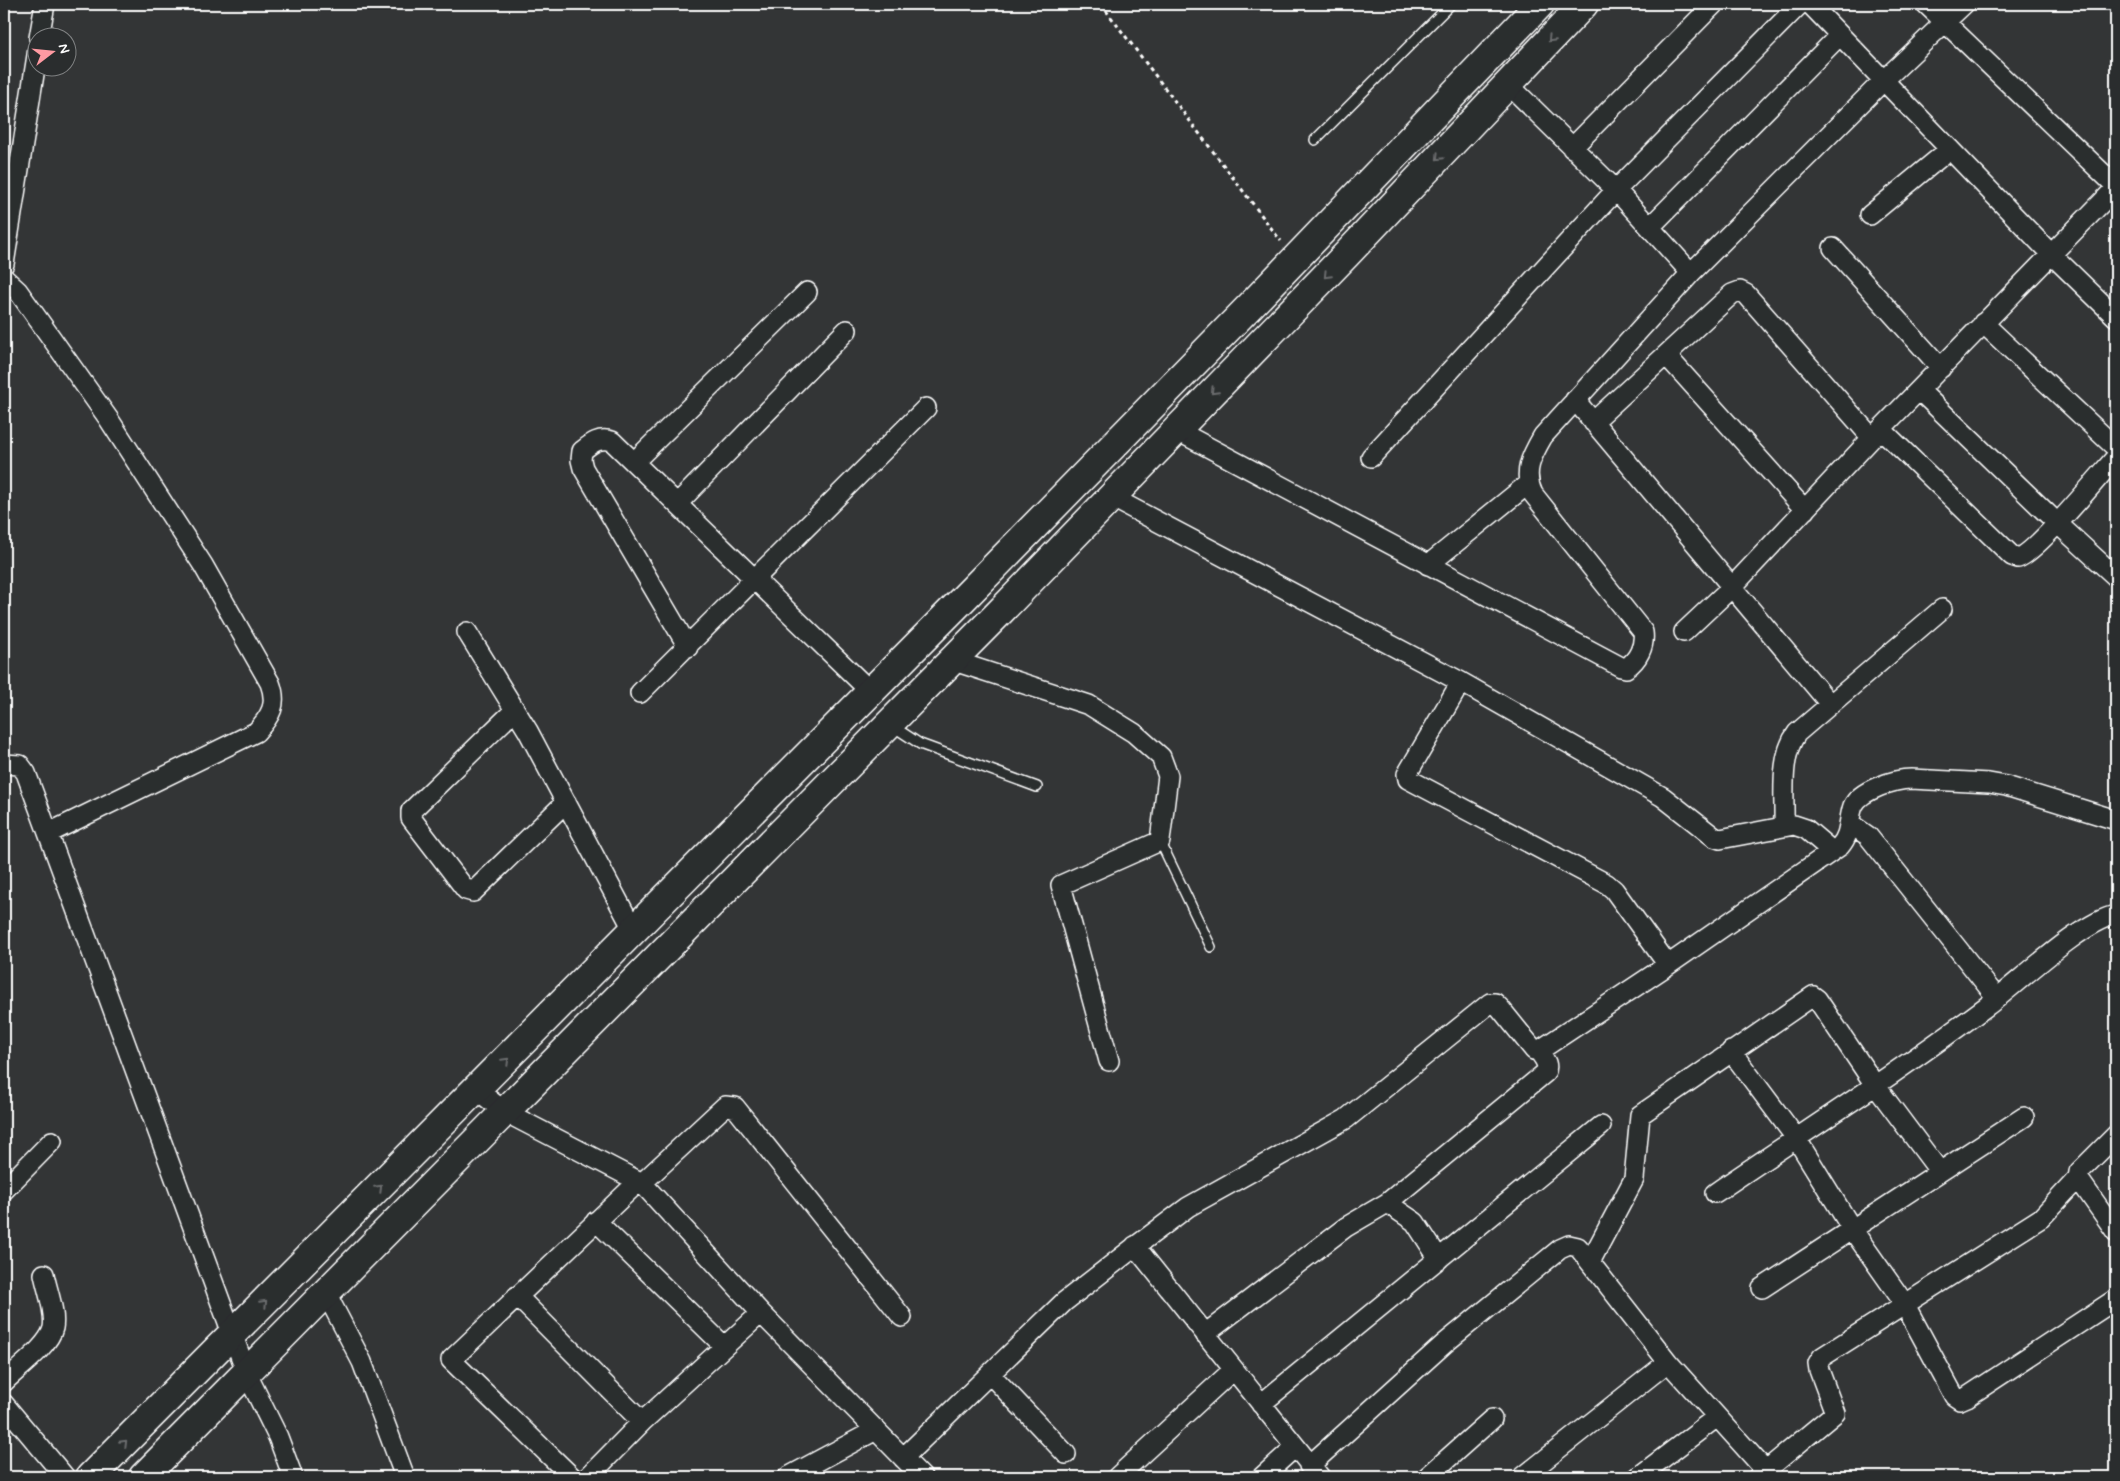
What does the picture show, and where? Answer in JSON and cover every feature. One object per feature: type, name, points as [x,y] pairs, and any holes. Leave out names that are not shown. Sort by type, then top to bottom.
[{"type":"main road","points":[[90,1477],[871,692],[1294,260],[1540,4]]},
{"type":"main road","points":[[143,1477],[952,660],[1176,430],[1584,4]]},
{"type":"street","points":[[41,28],[45,4]]},
{"type":"street","points":[[1572,148],[1714,4]]},
{"type":"street","points":[[1371,457],[1616,190],[1800,4]]},
{"type":"street","points":[[1810,4],[2051,254],[2116,317]]},
{"type":"street","points":[[1684,632],[1733,586],[1876,433],[2116,187],[1926,4]]},
{"type":"street","points":[[1176,430],[1620,667],[1626,668],[1631,665],[1642,649],[1643,632],[1533,494],[1528,484],[1531,457],[1539,443],[1575,400],[1692,273],[1884,80],[1964,4]]},
{"type":"street","points":[[1650,227],[1840,35]]},
{"type":"street","points":[[4,264],[33,78]]},
{"type":"street","points":[[1508,84],[1616,190],[1692,273]]},
{"type":"street","points":[[1870,216],[1950,149]]},
{"type":"street","points":[[1833,248],[1941,368]]},
{"type":"street","points":[[4,278],[18,291],[108,418],[203,565],[270,683],[275,696],[274,708],[267,720],[256,732],[49,833]]},
{"type":"street","points":[[1593,422],[1732,294],[1740,291],[1746,294],[1876,433],[2012,556],[2018,558],[2028,553],[2116,457]]},
{"type":"street","points":[[634,462],[807,292]]},
{"type":"street","points":[[1983,323],[2116,448]]},
{"type":"street","points":[[677,504],[847,330]]},
{"type":"street","points":[[1666,355],[1805,510]]},
{"type":"street","points":[[1919,390],[2116,577]]},
{"type":"street","points":[[1575,400],[1733,586],[1830,704]]},
{"type":"street","points":[[640,693],[756,580],[926,408]]},
{"type":"street","points":[[688,647],[584,468],[581,460],[582,451],[594,441],[604,438],[612,441],[871,692]]},
{"type":"street","points":[[1428,565],[1528,484]]},
{"type":"street","points":[[1111,497],[1461,682],[1663,797],[1714,837],[1720,839],[1784,825],[1794,825],[1806,829],[1832,851]]},
{"type":"street","points":[[1784,825],[1788,747],[1797,733],[1942,609]]},
{"type":"street","points":[[467,632],[515,710],[634,931]]},
{"type":"street","points":[[952,660],[1088,705],[1134,733],[1161,757],[1168,776],[1160,841],[1061,885],[1109,1061]]},
{"type":"street","points":[[1461,682],[1406,774],[1408,779],[1607,884],[1614,890],[1668,965]]},
{"type":"street","points":[[515,710],[411,812],[411,818],[466,890],[473,892],[566,802]]},
{"type":"street","points":[[4,764],[20,765],[26,774],[247,1374],[278,1437],[293,1477]]},
{"type":"street","points":[[1538,1050],[1668,965],[1832,851],[1846,840],[1854,805],[1859,798],[1899,779],[1989,783],[2116,820]]},
{"type":"street","points":[[1848,830],[1855,827],[1868,836],[1997,998]]},
{"type":"street","points":[[1715,1193],[1875,1086],[1997,998],[2093,923],[2116,915]]},
{"type":"street","points":[[1590,1262],[1634,1178],[1640,1115],[1812,996],[1817,999],[1875,1086],[1940,1172]]},
{"type":"street","points":[[903,1458],[1064,1302],[1135,1246],[1188,1207],[1346,1119],[1490,1002],[1495,1003],[1530,1047],[1538,1050],[1547,1063],[1546,1073],[1387,1204],[1346,1227],[1205,1334]]},
{"type":"street","points":[[1731,1051],[1796,1138],[1852,1229],[1904,1303],[1954,1396],[1960,1400],[1967,1398],[2116,1300]]},
{"type":"street","points":[[476,1090],[505,1112],[640,1182],[761,1313],[874,1431],[922,1477]]},
{"type":"street","points":[[572,1477],[451,1360],[596,1221],[725,1106],[735,1107],[902,1317]]},
{"type":"street","points":[[1762,1288],[2024,1117]]},
{"type":"street","points":[[1261,1404],[1601,1126]]},
{"type":"street","points":[[1135,1246],[1315,1471],[1444,1344],[1560,1248],[1569,1245],[1578,1247],[1668,1362],[1717,1416],[1762,1474],[1835,1413],[1819,1370],[1818,1363],[1822,1357],[1904,1303],[2041,1218],[2078,1178],[2079,1172],[2116,1135]]},
{"type":"street","points":[[4,1190],[52,1141]]},
{"type":"street","points":[[2078,1178],[2116,1232]]},
{"type":"street","points":[[1387,1204],[1415,1222],[1440,1258]]},
{"type":"street","points":[[596,1221],[724,1346]]},
{"type":"street","points":[[4,1382],[47,1340],[52,1328],[53,1318],[44,1274]]},
{"type":"street","points":[[326,1293],[362,1362],[405,1477]]},
{"type":"street","points":[[517,1296],[642,1422]]},
{"type":"street","points":[[588,1477],[642,1422],[761,1313]]},
{"type":"street","points":[[1523,1477],[1668,1362]]},
{"type":"street","points":[[1117,1477],[1233,1370]]},
{"type":"street","points":[[990,1374],[1066,1454]]},
{"type":"street","points":[[4,1404],[64,1477]]},
{"type":"street","points":[[1638,1477],[1717,1416]]},
{"type":"street","points":[[1427,1477],[1492,1419]]},
{"type":"street","points":[[788,1477],[874,1431]]},
{"type":"street","points":[[1262,1477],[1295,1447]]},
{"type":"lane","points":[[1315,140],[1451,4]]},
{"type":"lane","points":[[889,724],[920,744],[1037,787]]},
{"type":"lane","points":[[1160,841],[1211,947]]},
{"type":"path","points":[[1101,4],[1294,260]]}]
